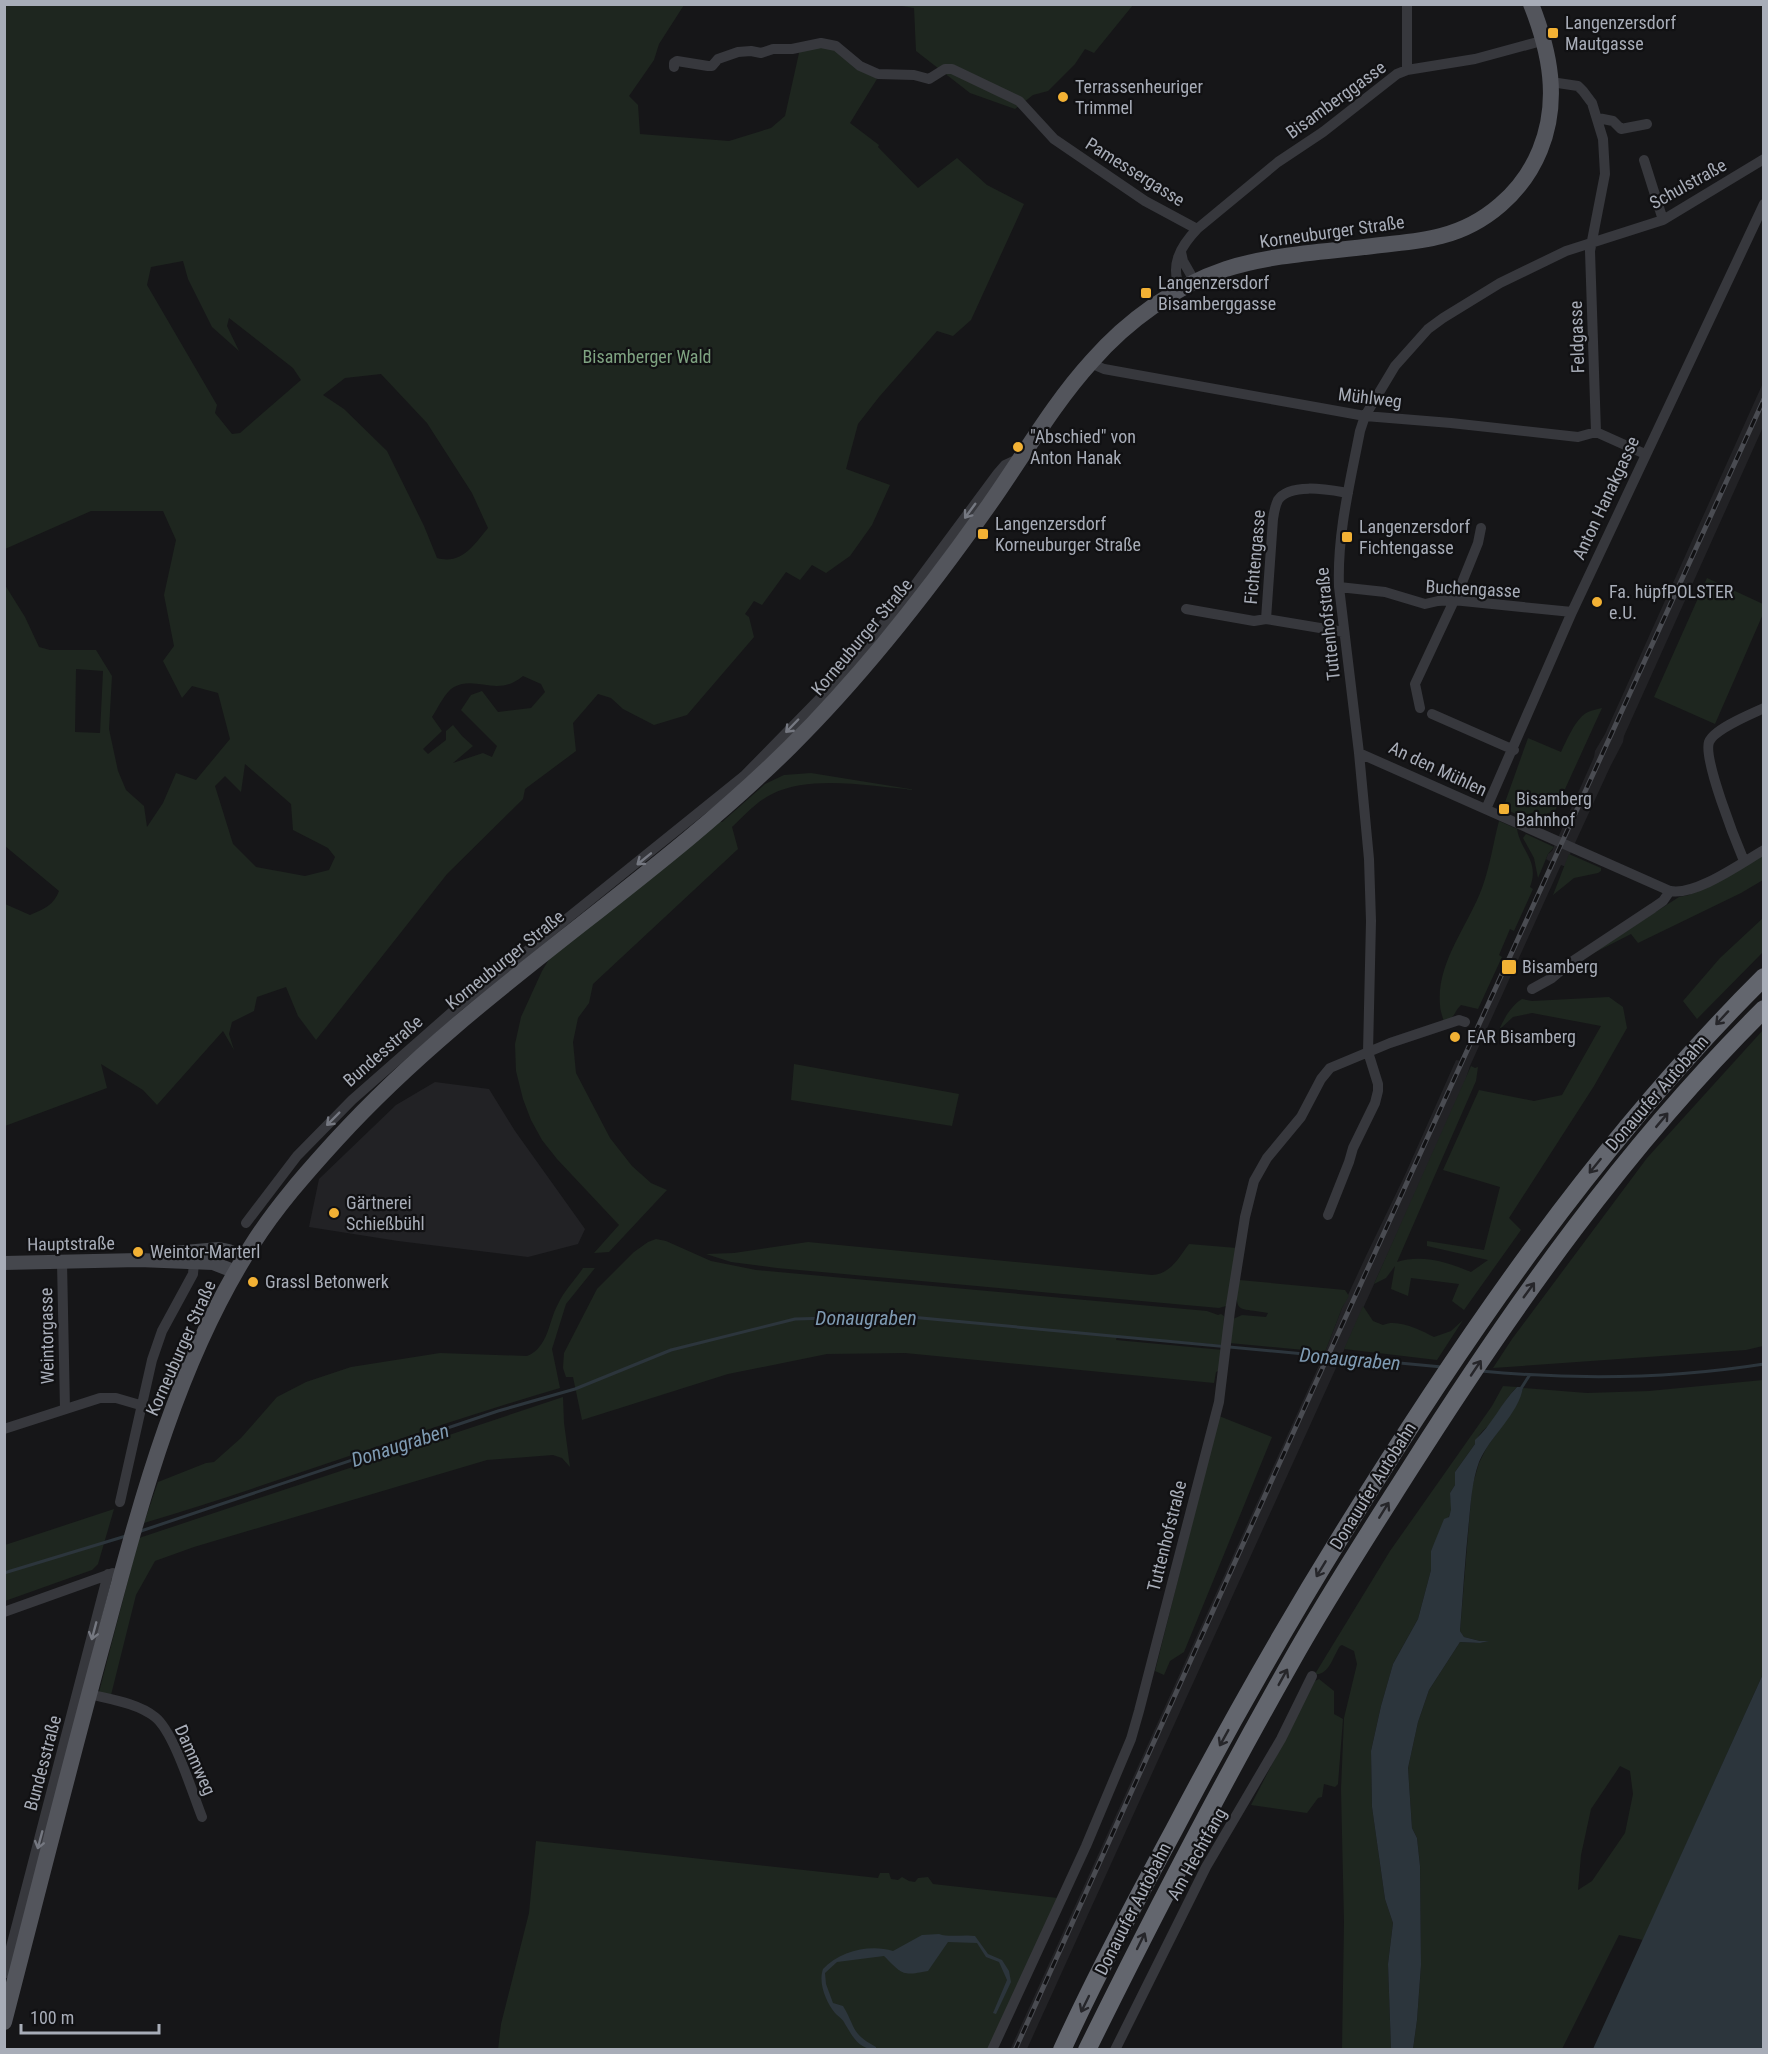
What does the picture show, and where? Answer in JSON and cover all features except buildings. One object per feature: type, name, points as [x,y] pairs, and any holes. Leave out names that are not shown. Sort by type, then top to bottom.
[{"type":"highway","name":"Donauufer Autobahn","points":[[1062,2049],[1139,1896],[1275,1645],[1430,1395],[1557,1215],[1611,1146],[1700,1042],[1764,977]]},
{"type":"highway","name":"Donauufer Autobahn","points":[[1087,2049],[1157,1908],[1292,1660],[1374,1525],[1456,1397],[1568,1238],[1617,1174],[1685,1093],[1764,1009]]},
{"type":"main road","name":"Korneuburger Straße","points":[[4,2022],[8,1978],[81,1725],[118,1570],[140,1511],[161,1443],[201,1341],[240,1265],[269,1219],[300,1180],[370,1104],[422,1055],[594,906],[774,763],[850,683],[949,561],[1058,404],[1090,363],[1130,324],[1188,286],[1221,271],[1289,256],[1438,237],[1473,224],[1506,200],[1530,171],[1538,155],[1548,124],[1552,99],[1545,40],[1531,4]]},
{"type":"main road","name":"Hauptstraße","points":[[139,1260],[165,1254],[219,1249],[229,1251],[240,1265]]},
{"type":"main road","name":"Hauptstraße","points":[[4,1263],[139,1260],[240,1265]]},
{"type":"street","points":[[1407,4],[1407,70]]},
{"type":"street","name":"Bisamberggasse","points":[[1188,286],[1175,270],[1181,252],[1197,229],[1278,162],[1323,132],[1397,74],[1407,70],[1475,59],[1545,40]]},
{"type":"street","name":"Pamessergasse","points":[[675,67],[677,61],[712,66],[718,59],[738,52],[761,53],[773,49],[792,49],[821,43],[836,46],[860,66],[878,74],[914,75],[929,79],[945,69],[952,69],[1019,101],[1054,139],[1145,201],[1197,229]]},
{"type":"street","name":"Feldgasse","points":[[1551,82],[1578,86],[1592,103],[1603,139],[1605,163],[1603,186],[1591,242],[1596,432]]},
{"type":"street","points":[[1598,118],[1613,121],[1621,129],[1647,124]]},
{"type":"street","name":"Schulstraße","points":[[1591,242],[1663,220],[1764,159]]},
{"type":"street","points":[[1644,160],[1663,220]]},
{"type":"street","name":"Anton Hanakgasse","points":[[1486,809],[1514,750],[1572,612],[1764,204]]},
{"type":"street","name":"Tuttenhofstraße","points":[[1368,1052],[1371,921],[1369,859],[1339,587],[1340,534],[1360,431],[1365,416],[1395,366],[1428,329],[1468,301],[1500,283],[1566,251],[1591,242]]},
{"type":"street","name":"Mühlweg","points":[[1090,363],[1104,369],[1365,416],[1578,437],[1596,432]]},
{"type":"street","points":[[1596,432],[1645,454]]},
{"type":"street","name":"Fichtengasse","points":[[1266,619],[1276,503],[1292,491],[1308,489],[1348,493]]},
{"type":"street","points":[[1420,708],[1415,684],[1478,543],[1481,528]]},
{"type":"street","name":"Buchengasse","points":[[1339,587],[1385,592],[1425,604],[1453,600],[1572,612]]},
{"type":"street","points":[[1186,609],[1254,621],[1266,619],[1344,632]]},
{"type":"street","points":[[1744,861],[1714,774],[1708,751],[1709,742],[1720,731],[1764,708]]},
{"type":"street","points":[[1432,714],[1514,750]]},
{"type":"street","name":"An den Mühlen","points":[[1359,753],[1670,891]]},
{"type":"street","points":[[1532,989],[1546,982],[1570,963],[1653,909],[1670,891],[1686,891],[1699,886],[1764,850]]},
{"type":"street","name":"Bundesstraße","points":[[246,1223],[289,1166],[375,1079],[460,1005],[594,906]]},
{"type":"street","name":"Tuttenhofstraße","points":[[992,2049],[1086,1846],[1131,1739],[1219,1402],[1228,1325],[1245,1217],[1254,1181],[1268,1158],[1301,1117],[1325,1073],[1337,1064],[1368,1052],[1459,1020],[1465,1022]]},
{"type":"street","points":[[1328,1215],[1353,1148],[1375,1103],[1378,1091],[1368,1052]]},
{"type":"street","points":[[289,1166],[300,1180]]},
{"type":"street","name":"Weintorgasse","points":[[62,1262],[65,1409]]},
{"type":"street","points":[[120,1502],[140,1405],[152,1360],[162,1331],[190,1280],[194,1262]]},
{"type":"street","points":[[4,1429],[105,1397],[140,1405]]},
{"type":"street","points":[[4,1612],[61,1593],[118,1570]]},
{"type":"street","name":"Bundesstraße","points":[[8,1978],[118,1570]]},
{"type":"street","name":"Am Hechtfang","points":[[1114,2049],[1206,1867],[1281,1739],[1312,1676]]},
{"type":"street","name":"Dammweg","points":[[89,1694],[137,1708],[158,1719],[175,1748],[202,1817]]},
{"type":"shaded area","points":[[1763,383],[1763,427],[1623,742],[1566,867],[1561,865],[1470,1066],[1463,1088],[1027,2049],[1010,2050],[1325,1352],[1342,1308],[1456,1060],[1461,1061],[1551,862],[1546,859],[1548,854],[1552,851],[1595,751],[1605,734]]},
{"type":"shaded area","points":[[435,1082],[489,1089],[515,1131],[585,1229],[578,1244],[528,1257],[309,1227],[319,1179],[396,1105]]},
{"type":"shaded area","points":[[1517,1387],[1523,1387],[1516,1406],[1479,1462],[1471,1499],[1460,1631],[1464,1637],[1489,1641],[1460,1642],[1429,1690],[1418,1722],[1408,1768],[1412,1828],[1417,1838],[1420,1866],[1421,1965],[1413,2049],[1391,2049],[1388,1964],[1393,1923],[1385,1899],[1372,1807],[1371,1751],[1393,1664],[1418,1619],[1431,1570],[1431,1551],[1444,1519],[1449,1517],[1450,1493],[1455,1485],[1455,1472],[1475,1444],[1475,1440]]},
{"type":"shaded area","points":[[1763,1674],[1763,2049],[1593,2049]]},
{"type":"shaded area","points":[[922,1935],[975,1936],[988,1954],[1002,1960],[1009,1971],[1011,1982],[996,2014],[993,2013],[1007,1980],[999,1962],[986,1957],[977,1943],[948,1942],[928,1971],[919,1973],[903,1972],[884,1956],[837,1962],[825,1973],[826,1984],[833,2003],[843,2006],[858,2033],[876,2049],[861,2045],[829,2003],[822,1986],[823,1969],[838,1958],[856,1951],[875,1948],[893,1951]]},
{"type":"green space","name":"Bisamberger Wald","points":[[4,5],[684,5],[659,44],[654,60],[629,96],[638,105],[640,134],[729,141],[771,128],[785,116],[801,44],[830,43],[877,79],[850,123],[879,145],[878,147],[918,188],[957,158],[987,185],[1024,204],[971,320],[953,336],[937,331],[858,424],[846,469],[890,485],[872,525],[850,556],[826,573],[812,565],[800,580],[786,572],[762,605],[754,601],[745,614],[749,617],[754,637],[687,715],[654,725],[623,709],[611,698],[598,694],[573,723],[576,751],[525,789],[523,799],[447,874],[316,1040],[298,1016],[286,987],[257,997],[254,1011],[232,1022],[229,1034],[234,1050],[223,1031],[157,1105],[143,1090],[101,1064],[107,1088],[5,1126],[5,904],[30,915],[51,903],[59,891],[5,846],[5,585],[25,617],[39,647],[50,650],[96,650],[112,676],[109,729],[118,771],[126,790],[144,806],[147,827],[163,803],[176,773],[196,780],[230,739],[218,693],[192,686],[182,698],[163,661],[174,646],[164,595],[176,540],[163,511],[91,511],[5,549]],"holes":[[[183,261],[188,279],[212,327],[239,351],[227,326],[229,318],[293,368],[301,380],[240,433],[232,434],[215,413],[217,405],[147,285],[151,267]],[[381,374],[427,423],[472,493],[488,528],[467,552],[454,559],[437,558],[387,451],[344,409],[323,395],[345,378]],[[76,669],[103,671],[100,733],[75,732]],[[523,676],[541,684],[545,692],[531,708],[498,712],[482,691],[471,695],[461,710],[497,746],[492,757],[483,753],[453,763],[473,746],[453,725],[446,731],[446,740],[428,754],[423,749],[442,731],[432,717],[451,689],[471,683],[504,685]],[[245,764],[291,804],[293,830],[328,848],[335,857],[329,870],[305,876],[256,867],[233,844],[215,786],[225,776],[241,792]]]},
{"type":"green space","points":[[896,5],[1133,5],[1094,53],[1085,49],[1075,64],[1048,91],[1033,95],[1015,109],[970,93],[916,51],[914,8]]},
{"type":"green space","points":[[1707,578],[1763,604],[1763,614],[1715,724],[1654,697]]},
{"type":"green space","points":[[1602,708],[1555,811],[1537,817],[1535,812],[1520,816],[1503,808],[1528,738],[1561,752],[1579,719],[1588,712]]},
{"type":"green space","points":[[811,773],[916,790],[824,783],[788,788],[766,797],[732,827],[738,849],[593,984],[589,1003],[578,1018],[573,1042],[576,1073],[610,1138],[632,1166],[651,1183],[667,1190],[609,1252],[594,1253],[619,1225],[557,1159],[542,1140],[531,1120],[516,1071],[515,1044],[521,1017],[554,951],[715,820],[722,822],[765,784],[784,775]]},
{"type":"green space","points":[[1499,821],[1517,829],[1533,870],[1530,887],[1533,889],[1514,931],[1510,929],[1499,955],[1502,957],[1478,1009],[1461,1005],[1453,1017],[1444,1023],[1440,1010],[1443,974],[1454,945],[1482,888]]},
{"type":"green space","points":[[1526,834],[1554,847],[1548,854],[1538,878],[1534,858],[1523,838]]},
{"type":"green space","points":[[1569,854],[1601,868],[1601,871],[1574,878],[1553,895]]},
{"type":"green space","points":[[1763,855],[1763,880],[1741,893],[1638,943],[1631,934],[1582,959],[1679,897],[1689,895]]},
{"type":"green space","points":[[1763,918],[1763,952],[1697,1019],[1683,1001],[1720,958]]},
{"type":"green space","points":[[1609,997],[1623,1007],[1627,1028],[1594,1086],[1509,1218],[1521,1230],[1464,1310],[1452,1301],[1459,1284],[1411,1278],[1408,1296],[1391,1289],[1395,1266],[1386,1278],[1374,1284],[1471,1066],[1478,1067],[1476,1081],[1397,1262],[1415,1259],[1434,1260],[1471,1272],[1488,1260],[1427,1246],[1427,1241],[1484,1250],[1500,1187],[1443,1170],[1479,1090],[1534,1101],[1562,1095],[1601,1026],[1532,1013],[1513,1017],[1499,1030],[1511,1009],[1522,999],[1532,1001]]},
{"type":"green space","points":[[1763,1030],[1763,1346],[1746,1350],[1493,1368],[1512,1339],[1647,1158]]},
{"type":"green space","points":[[794,1064],[959,1094],[952,1126],[791,1100]]},
{"type":"green space","points":[[656,1239],[666,1241],[711,1261],[756,1270],[1221,1314],[1224,1316],[1223,1345],[1117,1336],[1116,1340],[1223,1350],[1220,1370],[1216,1372],[1214,1383],[905,1353],[827,1354],[728,1374],[582,1420],[573,1377],[566,1377],[563,1368],[564,1353],[597,1289],[634,1252]]},
{"type":"green space","points":[[808,1242],[1152,1275],[1169,1268],[1189,1244],[1237,1248],[1226,1306],[1219,1308],[777,1268],[731,1262],[706,1254],[734,1253]]},
{"type":"green space","points":[[583,1268],[595,1268],[566,1304],[552,1349],[560,1388],[144,1523],[158,1482],[214,1462],[241,1438],[277,1397],[306,1382],[351,1367],[440,1353],[527,1356],[534,1352],[544,1340],[560,1299]]},
{"type":"green space","points":[[1239,1280],[1345,1290],[1349,1296],[1325,1352],[1229,1343],[1233,1319],[1242,1315],[1266,1317],[1268,1313],[1240,1308],[1237,1300]]},
{"type":"green space","points":[[1363,1306],[1373,1321],[1383,1325],[1402,1324],[1434,1337],[1451,1331],[1463,1320],[1437,1360],[1344,1349]]},
{"type":"green space","points":[[1763,1380],[1763,1674],[1643,1940],[1619,1935],[1562,2049],[1413,2049],[1421,1965],[1420,1866],[1417,1838],[1412,1828],[1408,1768],[1418,1722],[1429,1690],[1460,1642],[1488,1641],[1464,1637],[1460,1631],[1472,1487],[1479,1463],[1487,1447],[1517,1404],[1523,1388],[1587,1393],[1649,1391]],"holes":[[[1620,1766],[1630,1771],[1633,1794],[1625,1833],[1592,1881],[1578,1890],[1581,1855],[1591,1809]]]},
{"type":"green space","points":[[1503,1386],[1517,1387],[1494,1420],[1479,1435],[1455,1472],[1455,1485],[1450,1493],[1452,1510],[1431,1551],[1431,1570],[1418,1619],[1393,1664],[1371,1751],[1372,1807],[1385,1899],[1393,1923],[1388,1964],[1391,2049],[1342,2049],[1344,1922],[1341,1789],[1344,1718],[1357,1664],[1354,1651],[1340,1646],[1327,1669],[1320,1674],[1315,1674],[1390,1551],[1492,1406]]},
{"type":"green space","points":[[563,1397],[570,1467],[562,1458],[553,1455],[487,1460],[194,1547],[155,1561],[136,1595],[111,1695],[99,1692],[139,1538]]},
{"type":"green space","points":[[1219,1416],[1272,1437],[1184,1652],[1170,1661],[1164,1675],[1155,1671]]},
{"type":"green space","points":[[114,1509],[98,1564],[92,1570],[5,1601],[5,1545]]},
{"type":"green space","points":[[1319,1679],[1334,1691],[1334,1714],[1343,1719],[1338,1784],[1335,1787],[1324,1784],[1322,1797],[1318,1798],[1307,1813],[1251,1805],[1315,1681]]},
{"type":"green space","points":[[536,1841],[878,1878],[880,1873],[889,1873],[891,1879],[898,1880],[902,1877],[915,1882],[918,1878],[928,1877],[933,1884],[1058,1898],[988,2049],[498,2050],[501,2024],[529,1913]]},
{"type":"waterway","name":"Donaugraben","points":[[138,1532],[498,1411],[575,1389],[671,1350],[795,1319],[900,1316],[1442,1367]]},
{"type":"waterway","name":"Donaugraben","points":[[1481,1371],[1588,1377],[1693,1373],[1764,1364]]},
{"type":"waterway","points":[[1520,1390],[1529,1376]]},
{"type":"waterway","name":"Donaugraben","points":[[4,1573],[126,1536]]},
{"type":"railway","points":[[1015,2050],[1764,399]]},
{"type":"place","name":"Langenzersdorf Mautgasse","points":[[1553,33]]},
{"type":"place","name":"Terrassenheuriger Trimmel","points":[[1063,97]]},
{"type":"place","name":"Langenzersdorf Bisamberggasse","points":[[1146,293]]},
{"type":"place","name":"\"Abschied\" von Anton Hanak","points":[[1018,447]]},
{"type":"place","name":"Langenzersdorf Korneuburger Straße","points":[[983,534]]},
{"type":"place","name":"Langenzersdorf Fichtengasse","points":[[1347,537]]},
{"type":"place","name":"Fa. hüpfPOLSTER e.U.","points":[[1597,602]]},
{"type":"place","name":"Bisamberg Bahnhof","points":[[1504,809]]},
{"type":"place","name":"Bisamberg","points":[[1509,967]]},
{"type":"place","name":"EAR Bisamberg","points":[[1455,1037]]},
{"type":"place","name":"Gärtnerei Schießbühl","points":[[334,1213]]},
{"type":"place","name":"Weintor-Marterl","points":[[138,1252]]},
{"type":"place","name":"Grassl Betonwerk","points":[[253,1282]]}]
